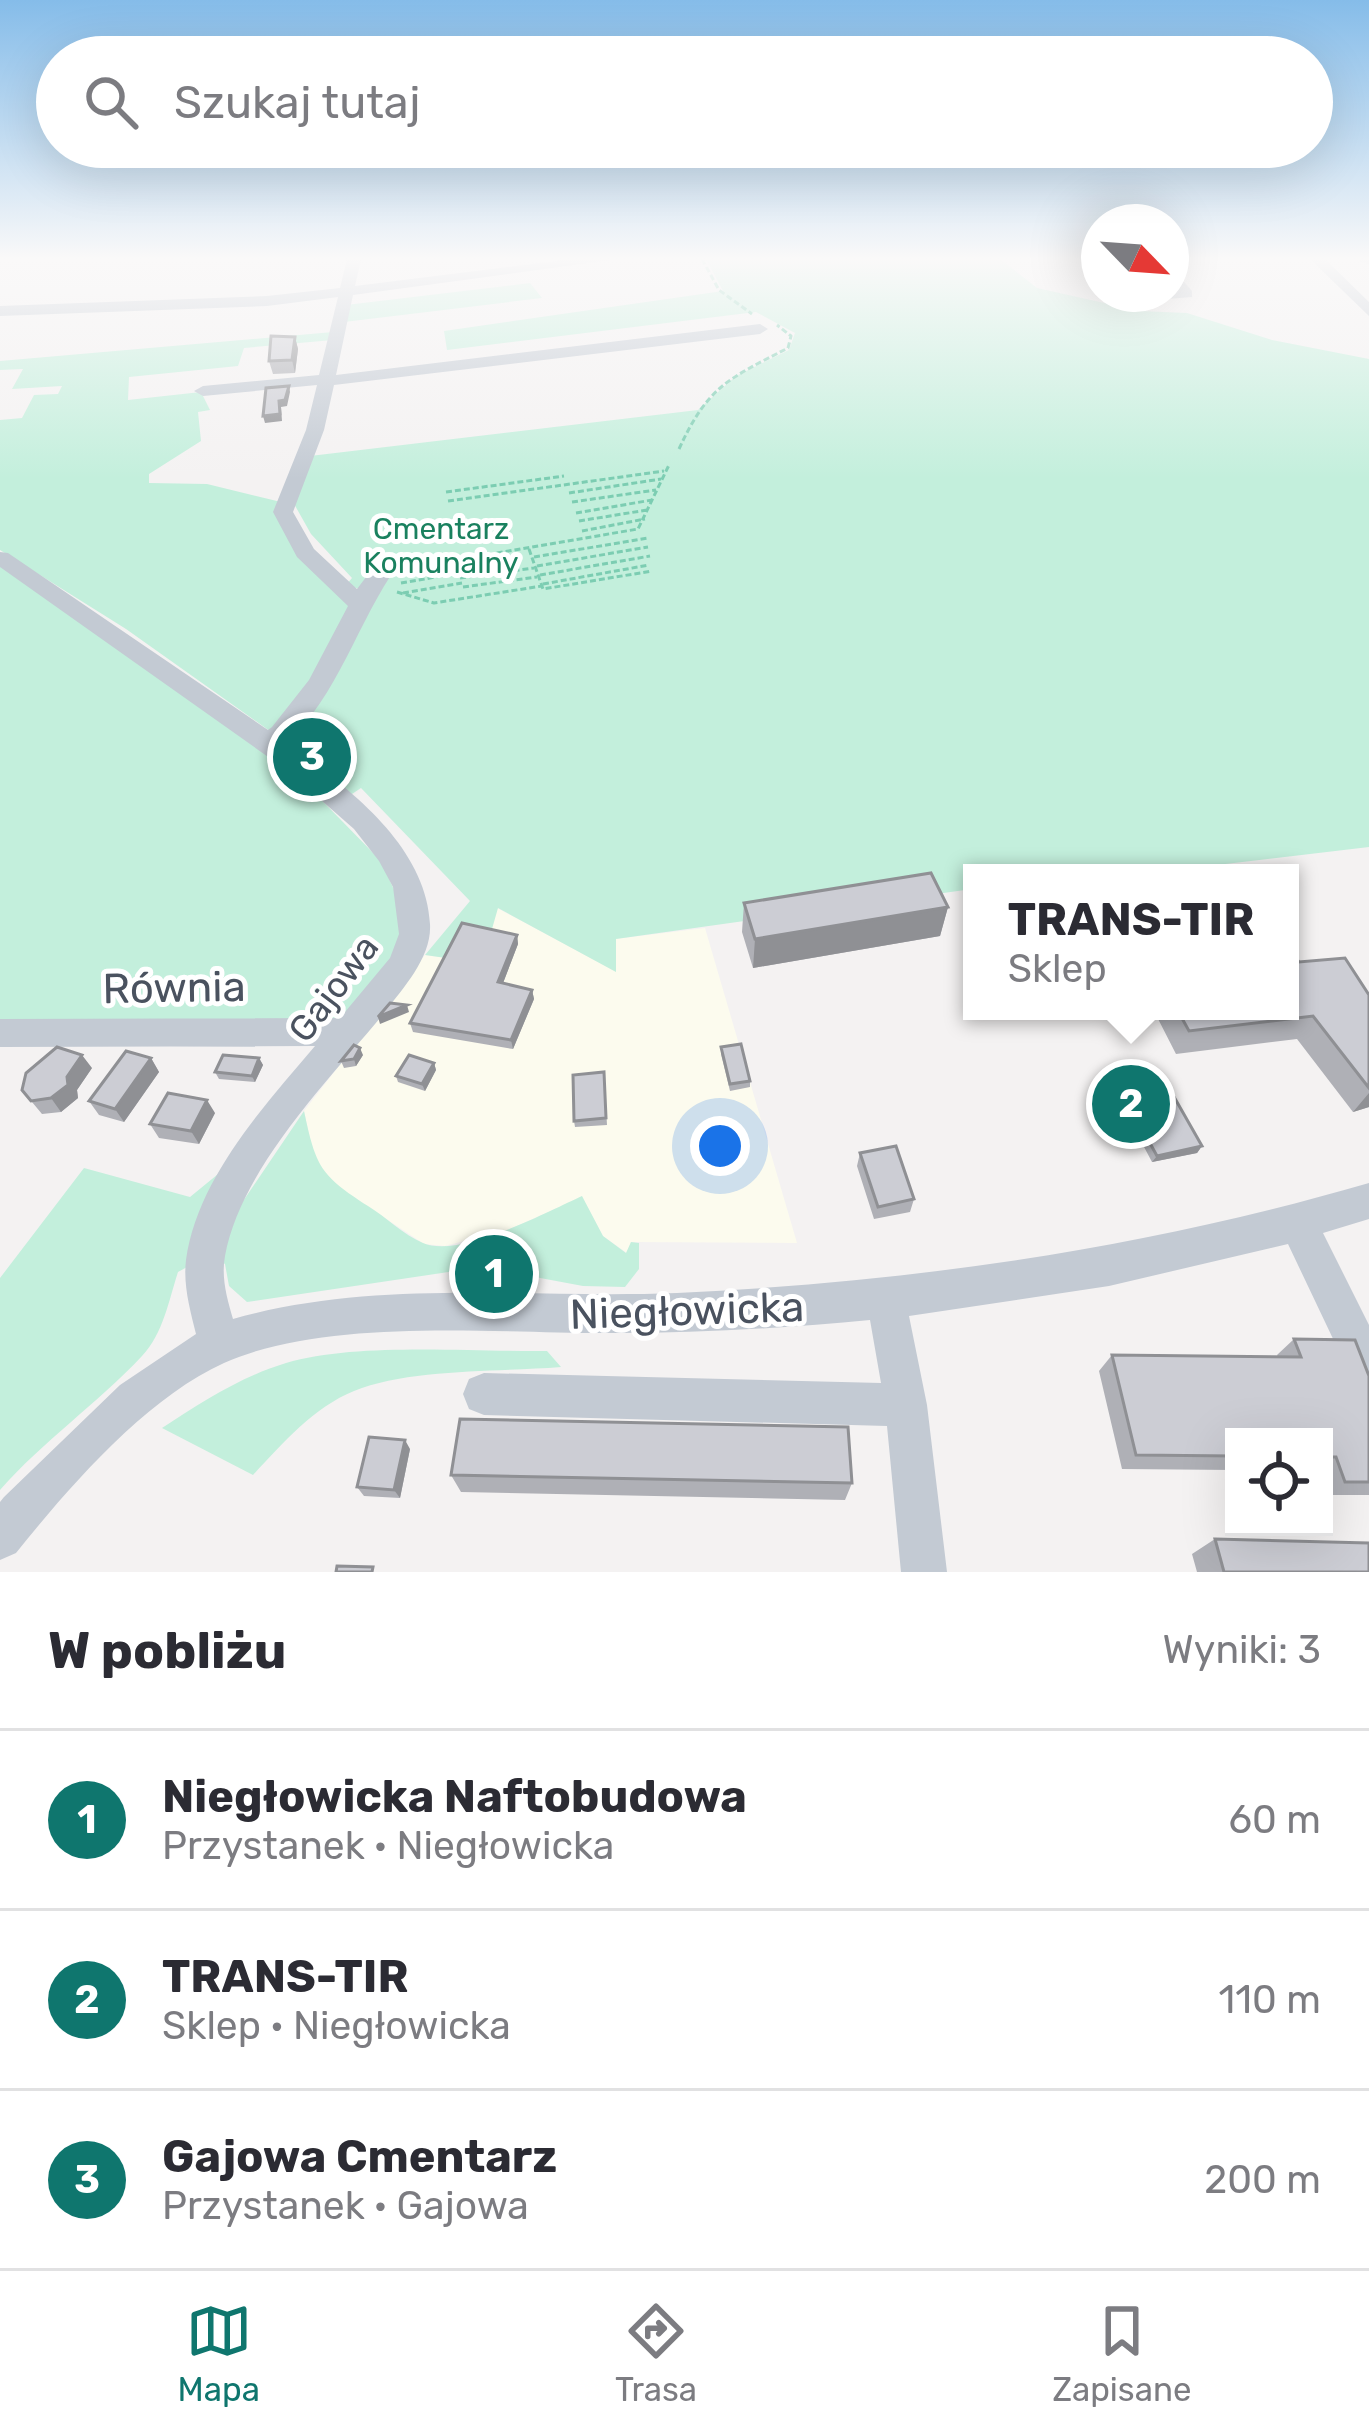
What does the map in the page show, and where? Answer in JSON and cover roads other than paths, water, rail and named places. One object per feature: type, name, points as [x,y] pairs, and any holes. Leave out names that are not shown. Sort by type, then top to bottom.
[{"type":"street","points":[[268,742],[285,730],[323,674],[372,584],[305,552],[284,512],[314,435],[336,332]]},
{"type":"street","points":[[203,391],[700,332]]},
{"type":"street","name":"Gajowa","points":[[0,558],[108,627],[268,742],[367,827],[396,866],[412,904],[409,955],[238,1180],[216,1222],[205,1278],[219,1344]]},
{"type":"street","name":"Równia","points":[[0,1033],[350,1031]]},
{"type":"street","name":"Niegłowicka","points":[[0,1537],[68,1460],[156,1385],[219,1344],[287,1323],[368,1316],[650,1313],[886,1301],[980,1291],[1244,1241],[1369,1201]]},
{"type":"street","points":[[1298,1224],[1369,1368]]},
{"type":"street","points":[[886,1301],[905,1405],[924,1572]]},
{"type":"street","points":[[484,1394],[905,1405]]},
{"type":"place","name":"Gajowa Cmentarz","points":[[312,757]]},
{"type":"place","name":"TRANS-TIR","points":[[1131,1104]]},
{"type":"place","name":"Niegłowicka Naftobudowa","points":[[494,1274]]},
{"type":"park label","name":"Cmentarz Komunalny","points":[[441,546]]}]
